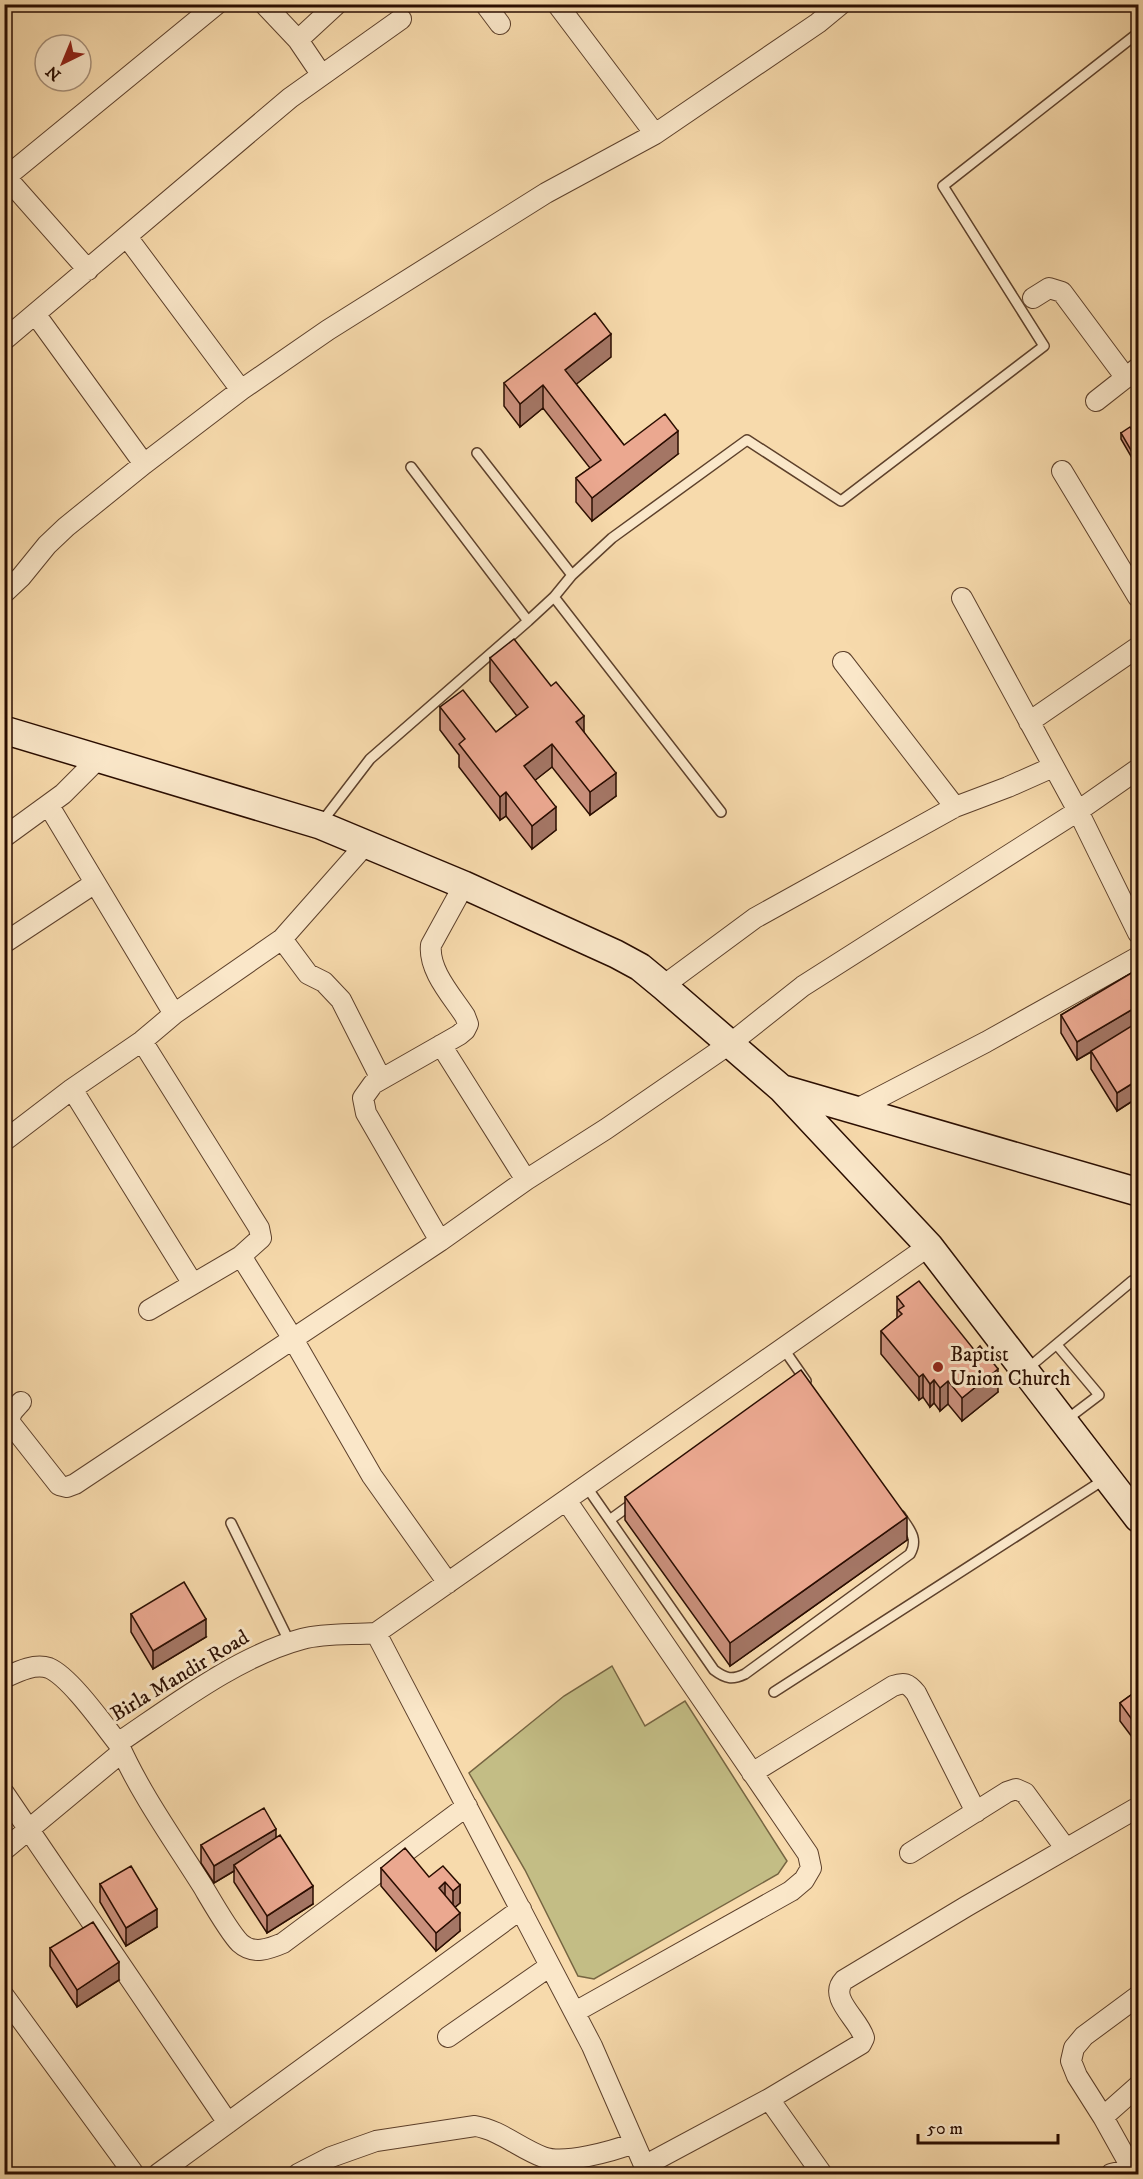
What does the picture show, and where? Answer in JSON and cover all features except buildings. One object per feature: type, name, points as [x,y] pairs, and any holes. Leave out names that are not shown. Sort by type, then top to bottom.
[{"type":"main road","points":[[4,730],[320,825],[464,885],[640,967],[782,1089],[929,1246],[1138,1518]]},
{"type":"main road","points":[[782,1089],[1138,1192]]},
{"type":"street","points":[[88,270],[5,176],[217,4]]},
{"type":"street","points":[[264,4],[298,40],[321,74]]},
{"type":"street","points":[[298,40],[337,4]]},
{"type":"street","points":[[485,4],[500,24]]},
{"type":"street","points":[[557,4],[655,134]]},
{"type":"street","points":[[4,593],[59,533],[241,390],[338,324],[546,193],[655,134],[841,4]]},
{"type":"street","points":[[4,340],[290,98],[401,19]]},
{"type":"street","points":[[127,237],[241,390]]},
{"type":"street","points":[[1033,298],[1049,288],[1062,292],[1132,373],[1096,402]]},
{"type":"street","points":[[36,315],[144,464]]},
{"type":"street","points":[[1062,471],[1138,597]]},
{"type":"street","points":[[963,598],[1078,811],[1138,933]]},
{"type":"street","points":[[1029,722],[1138,647]]},
{"type":"street","points":[[843,662],[956,807]]},
{"type":"street","points":[[4,837],[48,806],[99,759]]},
{"type":"street","points":[[663,986],[755,918],[956,807],[1053,767]]},
{"type":"street","points":[[21,1402],[11,1413],[9,1418],[11,1424],[59,1485],[67,1487],[75,1484],[440,1242],[526,1180],[606,1129],[731,1043],[803,986],[1078,811],[1138,769]]},
{"type":"street","points":[[48,806],[174,1014]]},
{"type":"street","points":[[4,1141],[72,1089],[142,1041],[174,1014],[282,939],[366,844]]},
{"type":"street","points":[[4,943],[95,884]]},
{"type":"street","points":[[440,1242],[366,1113],[363,1098],[373,1084],[459,1035],[468,1024],[429,956],[431,945],[464,885]]},
{"type":"street","points":[[282,939],[308,974],[324,982],[341,1000],[381,1079]]},
{"type":"street","points":[[855,1110],[986,1042],[1138,957]]},
{"type":"street","points":[[142,1041],[259,1228],[261,1238],[241,1256],[149,1310]]},
{"type":"street","points":[[441,1046],[526,1180]]},
{"type":"street","points":[[72,1089],[193,1284]]},
{"type":"street","points":[[929,1246],[376,1633],[592,2046],[646,2170],[861,2044],[864,2038],[862,2030],[838,1992],[844,1980],[1135,1809]]},
{"type":"street","points":[[241,1256],[293,1339],[372,1476],[448,1583]]},
{"type":"street","points":[[566,1500],[807,1854],[811,1868],[804,1880],[791,1891],[574,2012]]},
{"type":"street","name":"Birla Mandir Road","points":[[4,1678],[25,1668],[47,1668],[64,1678],[120,1748],[245,1661],[305,1638],[376,1633]]},
{"type":"street","points":[[752,1773],[892,1686],[902,1683],[910,1685],[916,1693],[976,1812]]},
{"type":"street","points":[[4,1850],[120,1748],[130,1771],[240,1943],[253,1950],[267,1950],[283,1943],[467,1806]]},
{"type":"street","points":[[910,1854],[1006,1792],[1016,1789],[1025,1793],[1066,1848]]},
{"type":"street","points":[[4,1793],[228,2123]]},
{"type":"street","points":[[158,2175],[521,1909]]},
{"type":"street","points":[[448,2037],[550,1966]]},
{"type":"street","points":[[4,1996],[135,2175]]},
{"type":"street","points":[[1111,2175],[1134,2172],[1103,2116],[1077,2076],[1071,2061],[1074,2048],[1084,2036],[1138,1996]]},
{"type":"street","points":[[1103,2116],[1138,2086]]},
{"type":"street","points":[[769,2099],[822,2175]]},
{"type":"street","points":[[298,2175],[331,2157],[376,2141],[475,2126],[486,2128],[557,2167],[634,2143]]},
{"type":"lane","points":[[320,825],[370,759],[555,597],[572,575],[612,538],[747,440],[841,501],[1044,346],[943,186],[1138,33]]},
{"type":"lane","points":[[477,453],[572,575]]},
{"type":"lane","points":[[411,467],[528,621]]},
{"type":"lane","points":[[555,597],[721,812]]},
{"type":"lane","points":[[1025,1371],[1132,1281]]},
{"type":"lane","points":[[1057,1345],[1099,1395],[1064,1421]]},
{"type":"lane","points":[[783,1348],[815,1393]]},
{"type":"lane","points":[[798,1390],[808,1384]]},
{"type":"lane","points":[[774,1692],[1107,1478]]},
{"type":"lane","points":[[586,1486],[714,1670],[724,1678],[734,1679],[745,1674],[910,1554],[914,1546],[914,1537],[894,1508]]},
{"type":"lane","points":[[611,1519],[640,1498]]},
{"type":"lane","points":[[231,1523],[290,1643]]},
{"type":"shaded area","points":[[612,1666],[645,1726],[685,1701],[787,1861],[778,1874],[594,1979],[578,1976],[525,1870],[469,1773],[564,1696]]},
{"type":"place","name":"Baptist Union Church","points":[[938,1367]]}]
